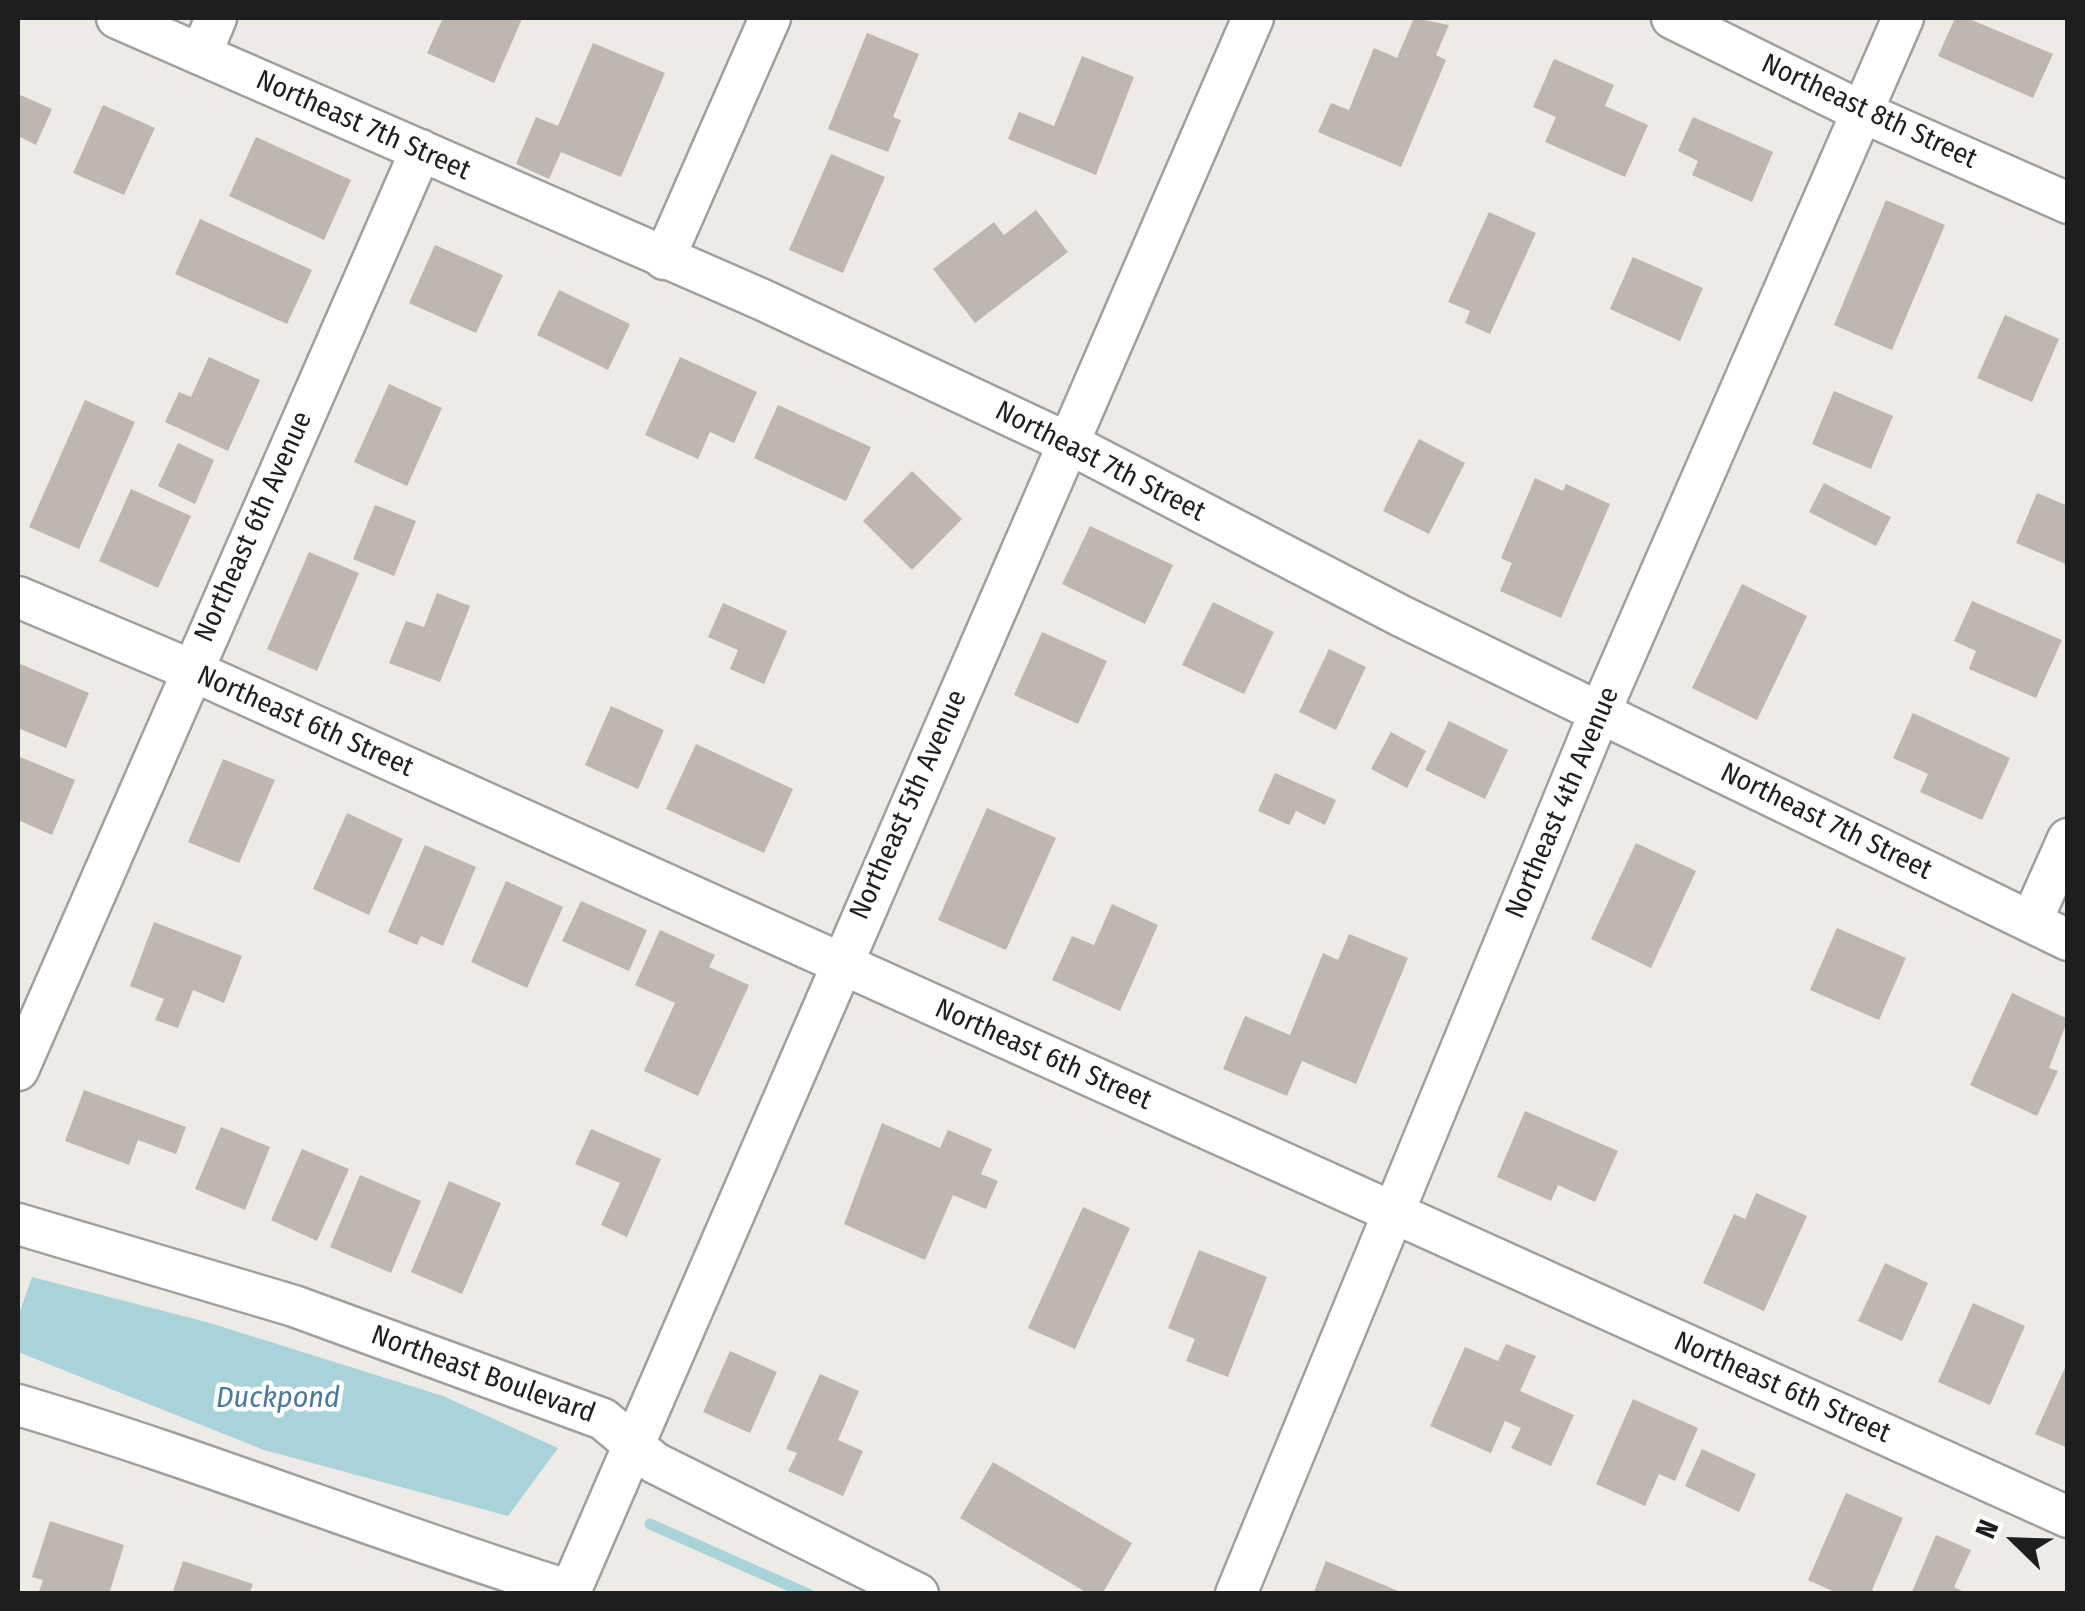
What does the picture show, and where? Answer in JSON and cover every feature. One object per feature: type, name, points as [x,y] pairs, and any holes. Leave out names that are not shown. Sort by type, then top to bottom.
[{"type":"street","name":"Northeast 7th Street","points":[[118,18],[209,36],[421,150],[763,300],[1068,443],[1401,616],[2068,940]]},
{"type":"street","points":[[664,259],[770,18]]},
{"type":"street","name":"Northeast 5th Avenue","points":[[569,1592],[1253,18]]},
{"type":"street","name":"Northeast 8th Street","points":[[1672,18],[1862,112],[2068,203]]},
{"type":"street","name":"Northeast 4th Avenue","points":[[1236,1594],[1600,712],[1903,18]]},
{"type":"street","name":"Northeast 6th Avenue","points":[[18,1070],[421,150]]},
{"type":"street","name":"Northeast 6th Street","points":[[18,597],[192,670],[2068,1517]]},
{"type":"street","points":[[2032,922],[2068,838]]},
{"type":"street","name":"Northeast Boulevard","points":[[18,1224],[294,1306],[603,1418],[655,1463],[918,1594]]},
{"type":"street","points":[[18,1405],[161,1447],[368,1527],[569,1592]]},
{"type":"water","name":"Duckpond","points":[[32,1277],[210,1323],[443,1396],[558,1448],[508,1516],[264,1450],[18,1352],[18,1317]]},
{"type":"building","points":[[443,18],[522,19],[494,83],[427,53]]},
{"type":"building","points":[[1414,18],[1449,25],[1436,55],[1446,60],[1401,167],[1318,132],[1331,103],[1349,110],[1374,48],[1397,58]]},
{"type":"building","points":[[1955,18],[1967,18],[2053,54],[2033,98],[1938,56]]},
{"type":"building","points":[[867,33],[919,54],[893,117],[901,120],[888,152],[828,129]]},
{"type":"building","points":[[593,43],[665,73],[621,177],[561,152],[549,179],[516,164],[536,117],[558,126]]},
{"type":"building","points":[[1082,56],[1134,77],[1096,175],[1008,139],[1019,112],[1054,126]]},
{"type":"building","points":[[1554,59],[1614,85],[1605,106],[1648,125],[1625,177],[1545,142],[1556,117],[1533,107]]},
{"type":"building","points":[[18,94],[52,109],[36,145],[18,136]]},
{"type":"building","points":[[103,105],[155,128],[124,195],[73,173]]},
{"type":"building","points":[[1693,117],[1773,152],[1752,202],[1692,175],[1698,161],[1678,151]]},
{"type":"building","points":[[256,137],[351,180],[324,240],[229,196]]},
{"type":"building","points":[[831,154],[885,177],[843,273],[789,250]]},
{"type":"building","points":[[1886,200],[1945,225],[1892,350],[1834,325]]},
{"type":"building","points":[[1036,210],[1068,252],[975,323],[933,269],[994,222],[1004,235]]},
{"type":"building","points":[[1489,212],[1536,233],[1490,334],[1465,323],[1470,311],[1448,302]]},
{"type":"building","points":[[200,219],[312,270],[287,324],[175,274]]},
{"type":"building","points":[[435,245],[503,275],[476,333],[409,303]]},
{"type":"building","points":[[1633,257],[1703,288],[1680,341],[1610,309]]},
{"type":"building","points":[[559,290],[630,324],[608,370],[537,335]]},
{"type":"building","points":[[2005,315],[2059,339],[2032,402],[1977,378]]},
{"type":"building","points":[[209,357],[260,380],[228,451],[165,422],[179,392],[191,397]]},
{"type":"building","points":[[680,357],[757,392],[734,443],[710,432],[698,459],[645,435]]},
{"type":"building","points":[[389,384],[442,408],[407,486],[354,462]]},
{"type":"building","points":[[1834,391],[1893,416],[1871,469],[1812,444]]},
{"type":"building","points":[[85,400],[135,422],[79,549],[29,527]]},
{"type":"building","points":[[778,405],[871,447],[846,501],[754,458]]},
{"type":"building","points":[[1419,439],[1465,463],[1429,534],[1383,511]]},
{"type":"building","points":[[178,443],[214,460],[195,504],[158,486]]},
{"type":"building","points":[[912,471],[962,519],[912,570],[863,521]]},
{"type":"building","points":[[1535,478],[1563,491],[1566,484],[1610,504],[1561,618],[1500,591],[1512,563],[1501,558]]},
{"type":"building","points":[[1824,483],[1891,517],[1876,546],[1809,512]]},
{"type":"building","points":[[131,489],[191,516],[158,588],[99,561]]},
{"type":"building","points":[[2037,493],[2068,506],[2068,565],[2016,543]]},
{"type":"building","points":[[375,505],[416,521],[394,576],[353,559]]},
{"type":"building","points":[[1090,526],[1173,565],[1145,624],[1062,584]]},
{"type":"building","points":[[309,552],[359,573],[317,671],[267,649]]},
{"type":"building","points":[[1742,584],[1807,616],[1757,720],[1692,688]]},
{"type":"building","points":[[437,593],[470,606],[440,682],[389,663],[406,621],[424,627]]},
{"type":"building","points":[[1972,601],[2062,640],[2036,698],[1969,669],[1976,651],[1954,641]]},
{"type":"building","points":[[1213,602],[1274,632],[1244,694],[1182,665]]},
{"type":"building","points":[[723,603],[787,631],[764,684],[730,669],[738,650],[708,637]]},
{"type":"building","points":[[1042,632],[1107,661],[1078,724],[1014,695]]},
{"type":"building","points":[[1329,649],[1366,667],[1336,730],[1299,712]]},
{"type":"building","points":[[18,663],[89,693],[66,748],[18,728]]},
{"type":"building","points":[[611,706],[664,730],[638,789],[585,765]]},
{"type":"building","points":[[1913,713],[2010,758],[1982,820],[1920,792],[1928,774],[1893,758]]},
{"type":"building","points":[[1449,721],[1508,750],[1485,799],[1425,770]]},
{"type":"building","points":[[1391,732],[1426,751],[1407,788],[1371,769]]},
{"type":"building","points":[[696,744],[793,789],[764,853],[666,809]]},
{"type":"building","points":[[18,756],[75,780],[52,835],[18,820]]},
{"type":"building","points":[[223,759],[275,780],[239,863],[188,842]]},
{"type":"building","points":[[1275,773],[1336,800],[1325,825],[1296,811],[1289,825],[1258,811]]},
{"type":"building","points":[[987,808],[1056,838],[1006,950],[938,920]]},
{"type":"building","points":[[347,813],[403,839],[369,915],[313,889]]},
{"type":"building","points":[[1636,843],[1696,871],[1651,968],[1591,939]]},
{"type":"building","points":[[425,845],[476,867],[443,946],[421,936],[417,945],[388,932]]},
{"type":"building","points":[[506,881],[563,907],[527,988],[471,962]]},
{"type":"building","points":[[581,901],[647,930],[629,971],[562,941]]},
{"type":"building","points":[[1112,904],[1158,925],[1120,1011],[1052,980],[1072,936],[1094,945]]},
{"type":"building","points":[[154,922],[242,956],[224,1003],[193,990],[178,1028],[155,1020],[164,999],[130,986]]},
{"type":"building","points":[[1837,928],[1906,958],[1879,1020],[1810,990]]},
{"type":"building","points":[[660,930],[715,955],[709,967],[749,985],[698,1096],[644,1071],[675,1003],[635,985]]},
{"type":"building","points":[[1349,934],[1408,958],[1356,1084],[1302,1061],[1287,1096],[1223,1069],[1245,1016],[1290,1035],[1323,953],[1338,960]]},
{"type":"building","points":[[2012,993],[2068,1019],[2049,1068],[2058,1071],[2037,1116],[1970,1085]]},
{"type":"building","points":[[84,1090],[186,1127],[176,1154],[138,1140],[129,1165],[65,1141]]},
{"type":"building","points":[[1525,1111],[1618,1151],[1595,1202],[1558,1185],[1551,1201],[1497,1177]]},
{"type":"building","points":[[882,1123],[940,1148],[948,1130],[992,1149],[981,1174],[998,1181],[986,1209],[953,1195],[925,1260],[844,1224]]},
{"type":"building","points":[[221,1127],[270,1147],[245,1210],[195,1189]]},
{"type":"building","points":[[591,1129],[661,1159],[627,1237],[601,1225],[620,1183],[575,1164]]},
{"type":"building","points":[[302,1149],[349,1169],[317,1241],[271,1220]]},
{"type":"building","points":[[360,1175],[421,1201],[391,1273],[330,1247]]},
{"type":"building","points":[[449,1181],[501,1203],[462,1294],[411,1272]]},
{"type":"building","points":[[1756,1193],[1807,1216],[1764,1311],[1703,1283],[1734,1214],[1745,1219]]},
{"type":"building","points":[[1083,1207],[1130,1228],[1075,1349],[1028,1328]]},
{"type":"building","points":[[1199,1250],[1267,1277],[1228,1377],[1186,1361],[1195,1339],[1168,1328]]},
{"type":"building","points":[[1885,1263],[1928,1283],[1902,1341],[1858,1321]]},
{"type":"building","points":[[1973,1303],[2025,1326],[1990,1405],[1938,1382]]},
{"type":"building","points":[[1506,1344],[1536,1356],[1520,1391],[1574,1415],[1551,1466],[1511,1448],[1521,1428],[1505,1421],[1491,1453],[1430,1426],[1465,1347],[1498,1361]]},
{"type":"building","points":[[730,1351],[777,1372],[750,1433],[703,1412]]},
{"type":"building","points":[[2068,1361],[2068,1448],[2035,1434]]},
{"type":"building","points":[[820,1374],[859,1391],[838,1440],[863,1451],[843,1496],[788,1471],[797,1453],[786,1449]]},
{"type":"building","points":[[1633,1399],[1698,1428],[1675,1481],[1659,1474],[1645,1506],[1596,1484]]},
{"type":"building","points":[[1702,1449],[1756,1474],[1739,1512],[1685,1486]]},
{"type":"building","points":[[993,1462],[1132,1543],[1102,1594],[1089,1594],[960,1518]]},
{"type":"building","points":[[1846,1493],[1903,1518],[1872,1590],[1880,1594],[1839,1594],[1808,1580]]},
{"type":"building","points":[[50,1521],[124,1545],[109,1594],[38,1594],[43,1580],[32,1577]]},
{"type":"building","points":[[1936,1535],[1971,1550],[1954,1587],[1968,1594],[1911,1594]]},
{"type":"building","points":[[183,1561],[253,1584],[249,1594],[172,1594]]},
{"type":"building","points":[[1326,1561],[1403,1593],[1403,1594],[1313,1594]]},
{"type":"waterway","points":[[650,1524],[808,1594]]}]
